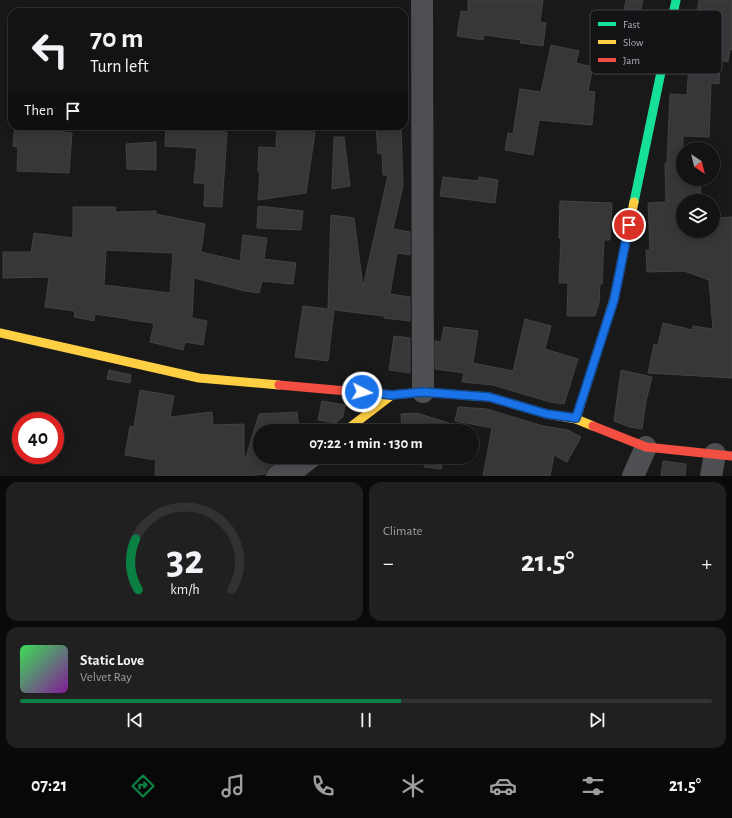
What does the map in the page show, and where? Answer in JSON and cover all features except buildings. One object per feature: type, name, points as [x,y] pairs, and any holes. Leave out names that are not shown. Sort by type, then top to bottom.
[{"type":"street","points":[[422,0],[423,392]]},
{"type":"street","points":[[674,10],[676,0]]},
{"type":"street","points":[[576,418],[614,300],[661,74]]},
{"type":"street","points":[[0,332],[199,378],[392,395],[423,392],[489,397],[547,414],[576,418],[646,447],[723,455],[711,476]]},
{"type":"street","points":[[354,424],[392,395]]},
{"type":"street","points":[[633,476],[646,447]]},
{"type":"street","points":[[277,476],[303,467]]},
{"type":"traffic: fast","points":[[674,10],[676,0]]},
{"type":"traffic: fast","points":[[634,202],[661,74]]},
{"type":"traffic: slow","points":[[576,419],[614,299],[634,202]]},
{"type":"traffic: slow","points":[[0,333],[199,378],[279,385]]},
{"type":"traffic: slow","points":[[354,424],[392,395],[423,392],[489,397],[547,414],[576,419],[593,426]]},
{"type":"traffic: jam","points":[[279,385],[392,395]]},
{"type":"traffic: jam","points":[[593,426],[646,447],[732,456]]},
{"type":"route","points":[[362,392],[392,395],[423,392],[489,397],[547,414],[576,418],[614,300],[629,225]]}]
